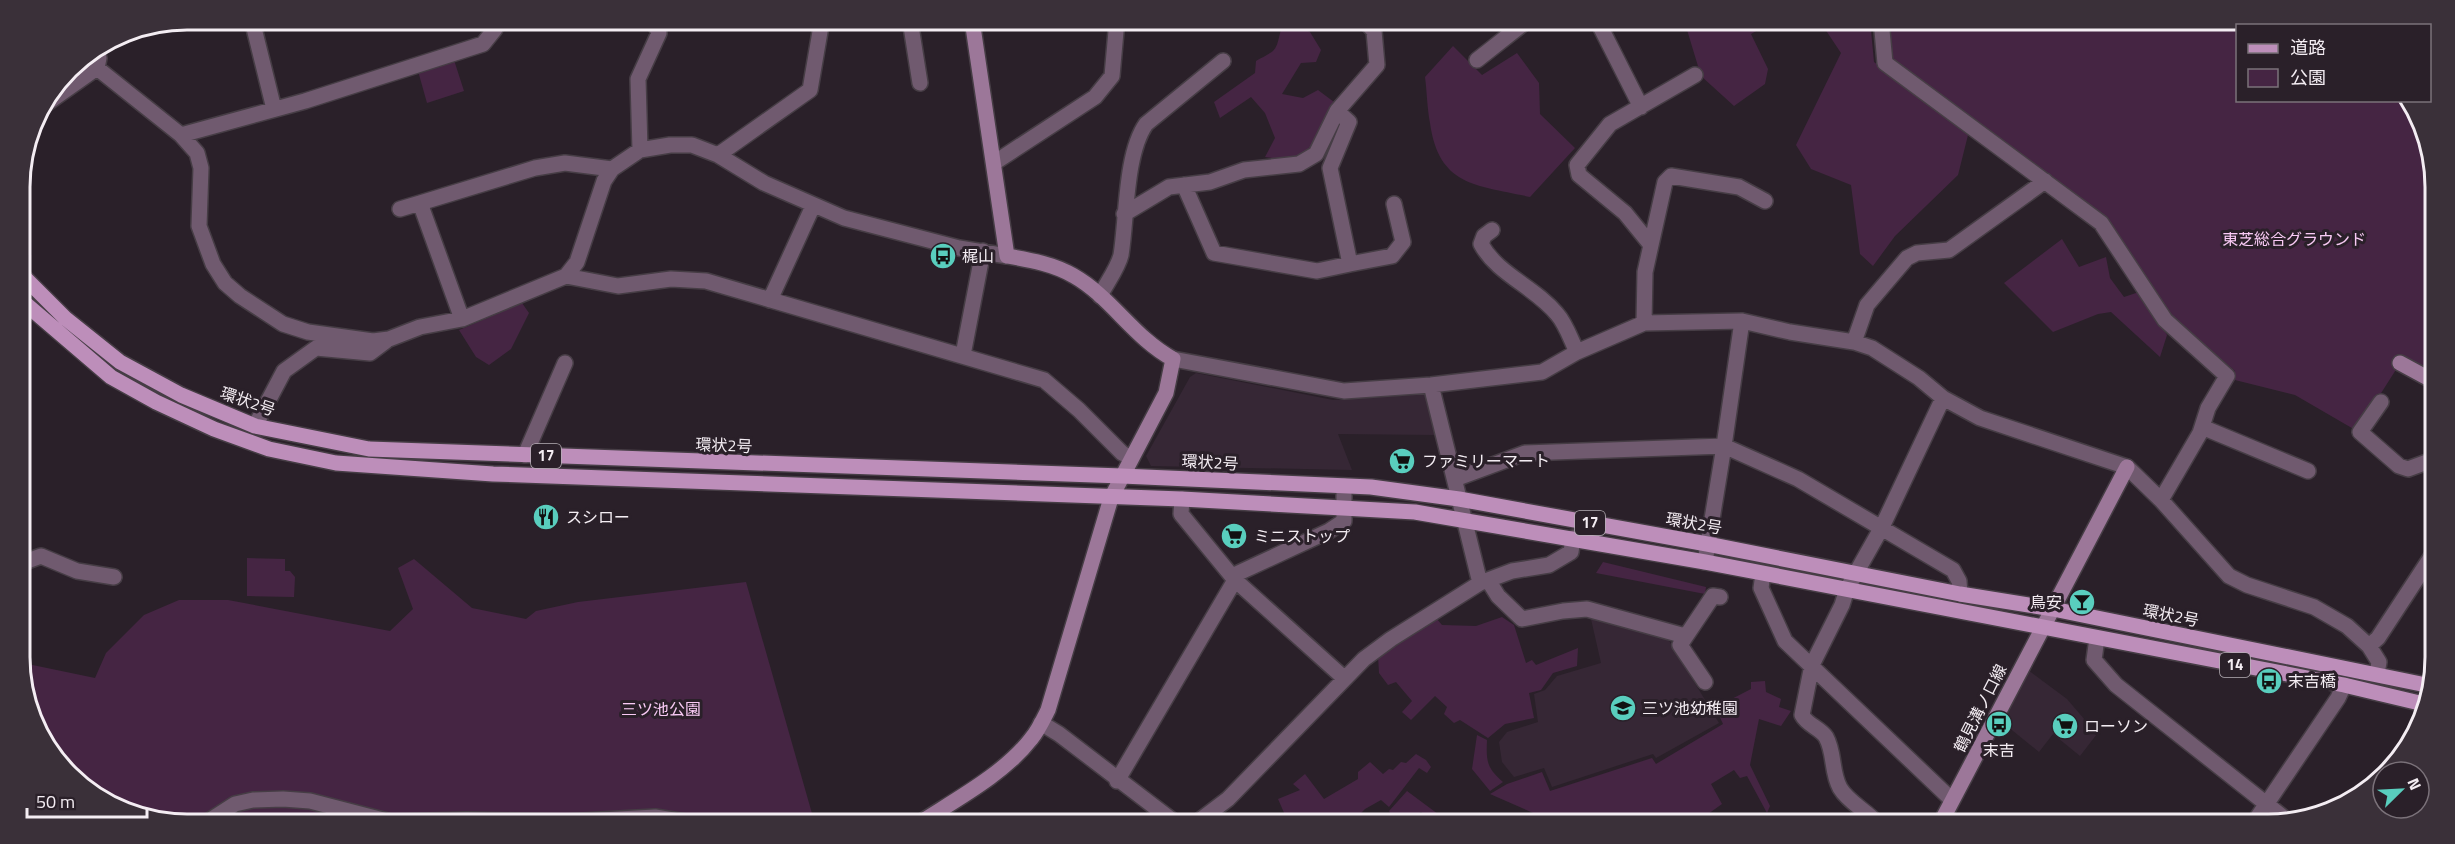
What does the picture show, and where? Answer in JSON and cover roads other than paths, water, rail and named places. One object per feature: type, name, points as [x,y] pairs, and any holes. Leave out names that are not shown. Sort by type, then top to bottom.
[{"type":"main road","name":"環状2号","points":[[30,283],[65,318],[120,362],[181,395],[255,426],[369,449],[1344,486],[1460,499],[1857,572],[1960,594],[2053,609],[2423,685]]},
{"type":"main road","name":"17","points":[[30,308],[111,377],[156,402],[214,429],[269,449],[336,463],[493,474],[1182,499],[1415,512],[1705,562],[2042,627]]},
{"type":"main road","name":"14","points":[[2042,627],[2344,685],[2418,703]]},
{"type":"street","points":[[254,30],[274,110]]},
{"type":"street","points":[[181,135],[274,110],[483,44],[494,30]]},
{"type":"street","points":[[640,150],[638,79],[659,33],[658,30]]},
{"type":"street","points":[[718,155],[810,90],[820,30]]},
{"type":"street","points":[[912,30],[920,83]]},
{"type":"street","points":[[974,30],[1007,256]]},
{"type":"street","points":[[994,163],[1095,97],[1112,76],[1116,30]]},
{"type":"street","points":[[1124,214],[1169,187],[1210,182],[1244,170],[1299,164],[1316,154],[1337,111],[1377,65],[1373,30]]},
{"type":"street","points":[[1477,60],[1515,30]]},
{"type":"street","points":[[1602,30],[1641,107]]},
{"type":"street","points":[[1882,30],[1885,63],[2101,223],[2165,320],[2227,376],[2161,500]]},
{"type":"street","points":[[59,95],[97,68],[98,57]]},
{"type":"street","points":[[93,61],[97,68],[181,135],[197,153],[201,168],[199,226],[213,264],[225,283],[258,309],[291,327],[345,338],[373,341],[389,339]]},
{"type":"street","points":[[1100,296],[1120,257],[1124,214],[1138,135],[1146,124],[1223,61]]},
{"type":"street","points":[[1651,245],[1625,213],[1579,175],[1577,165],[1610,124],[1695,75]]},
{"type":"street","points":[[1337,111],[1349,122],[1330,168],[1350,264]]},
{"type":"street","points":[[255,426],[284,371],[316,348],[370,352],[389,339],[420,327],[462,319],[566,276],[577,262],[604,181],[612,169],[640,150],[670,145],[692,145],[718,155],[764,183],[844,218],[959,248],[1036,262],[1067,272],[1100,296],[1149,343],[1173,359],[1344,391],[1431,385],[1542,372],[1577,352],[1644,323],[1742,321],[1854,342],[1872,348],[1919,378],[1943,398],[1980,418],[2127,467],[2161,500],[2229,576],[2247,585],[2314,607],[2347,626],[2369,646],[2379,662],[2377,674]]},
{"type":"street","points":[[400,209],[535,168],[565,163],[612,169]]},
{"type":"street","points":[[1644,323],[1645,272],[1665,182],[1671,176],[1739,187],[1765,201]]},
{"type":"street","points":[[1854,342],[1867,305],[1907,258],[1917,253],[1949,250],[2045,181]]},
{"type":"street","points":[[1184,185],[1214,253],[1317,271],[1392,256],[1403,242],[1394,204]]},
{"type":"street","points":[[420,203],[462,319]]},
{"type":"street","points":[[770,300],[813,206]]},
{"type":"street","points":[[1492,230],[1484,236],[1481,244],[1488,257],[1534,291],[1558,315],[1577,352]]},
{"type":"street","points":[[963,355],[983,251]]},
{"type":"street","points":[[566,276],[618,286],[671,279],[693,279],[1044,380],[1079,410],[1122,453],[1131,458]]},
{"type":"street","points":[[1705,562],[1725,446],[1742,321]]},
{"type":"street","points":[[933,814],[1005,765],[1031,739],[1048,710],[1111,498],[1166,393],[1173,359]]},
{"type":"street","points":[[525,455],[565,363]]},
{"type":"street","points":[[2400,363],[2425,377]]},
{"type":"street","points":[[1431,385],[1465,519],[1484,581],[1498,596],[1522,619],[1587,609],[1685,636]]},
{"type":"street","points":[[1867,814],[1840,788],[1833,769],[1832,752],[1825,735],[1805,721],[1802,715],[1812,665],[1842,605],[1847,589],[1882,527],[1943,398]]},
{"type":"street","points":[[2381,402],[2361,432],[2399,466],[2409,469],[2425,463]]},
{"type":"street","points":[[2202,426],[2308,471]]},
{"type":"street","points":[[1455,479],[1524,453],[1725,446],[1798,479],[1953,570],[1959,581],[1960,594]]},
{"type":"street","name":"鶴見溝ノ口線","points":[[1945,814],[2127,467]]},
{"type":"street","points":[[1117,781],[1234,578],[1329,531],[1344,521],[1344,486]]},
{"type":"street","points":[[1182,499],[1181,514],[1234,578],[1344,678]]},
{"type":"street","points":[[1210,814],[1228,799],[1364,659],[1391,639],[1484,581],[1512,572],[1549,565],[1571,552],[1573,538]]},
{"type":"street","points":[[30,560],[41,556],[77,571],[114,577]]},
{"type":"street","points":[[2369,646],[2378,638],[2425,566]]},
{"type":"street","points":[[1763,574],[1761,604],[1785,641],[1952,800]]},
{"type":"street","points":[[1705,682],[1680,645],[1713,596],[1720,597]]},
{"type":"street","points":[[2097,639],[2094,660],[2116,685],[2279,814]]},
{"type":"street","points":[[2260,814],[2338,698],[2344,685]]},
{"type":"street","points":[[1041,723],[1094,760],[1117,781],[1163,814]]},
{"type":"street","points":[[220,814],[235,804],[253,800],[283,799],[310,801],[360,814]]},
{"type":"place","name":"梶山","points":[[943,256]]},
{"type":"place","name":"ファミリーマート","points":[[1402,461]]},
{"type":"place","name":"スシロー","points":[[546,517]]},
{"type":"place","name":"ミニストップ","points":[[1234,536]]},
{"type":"place","name":"鳥安","points":[[2082,602]]},
{"type":"place","name":"末吉橋","points":[[2269,681]]},
{"type":"place","name":"三ツ池幼稚園","points":[[1623,708]]},
{"type":"place","name":"末吉","points":[[1999,724]]},
{"type":"place","name":"ローソン","points":[[2065,726]]},
{"type":"park label","name":"東芝総合グラウンド","points":[[2294,239]]},
{"type":"park label","name":"三ツ池公園","points":[[661,709]]}]
